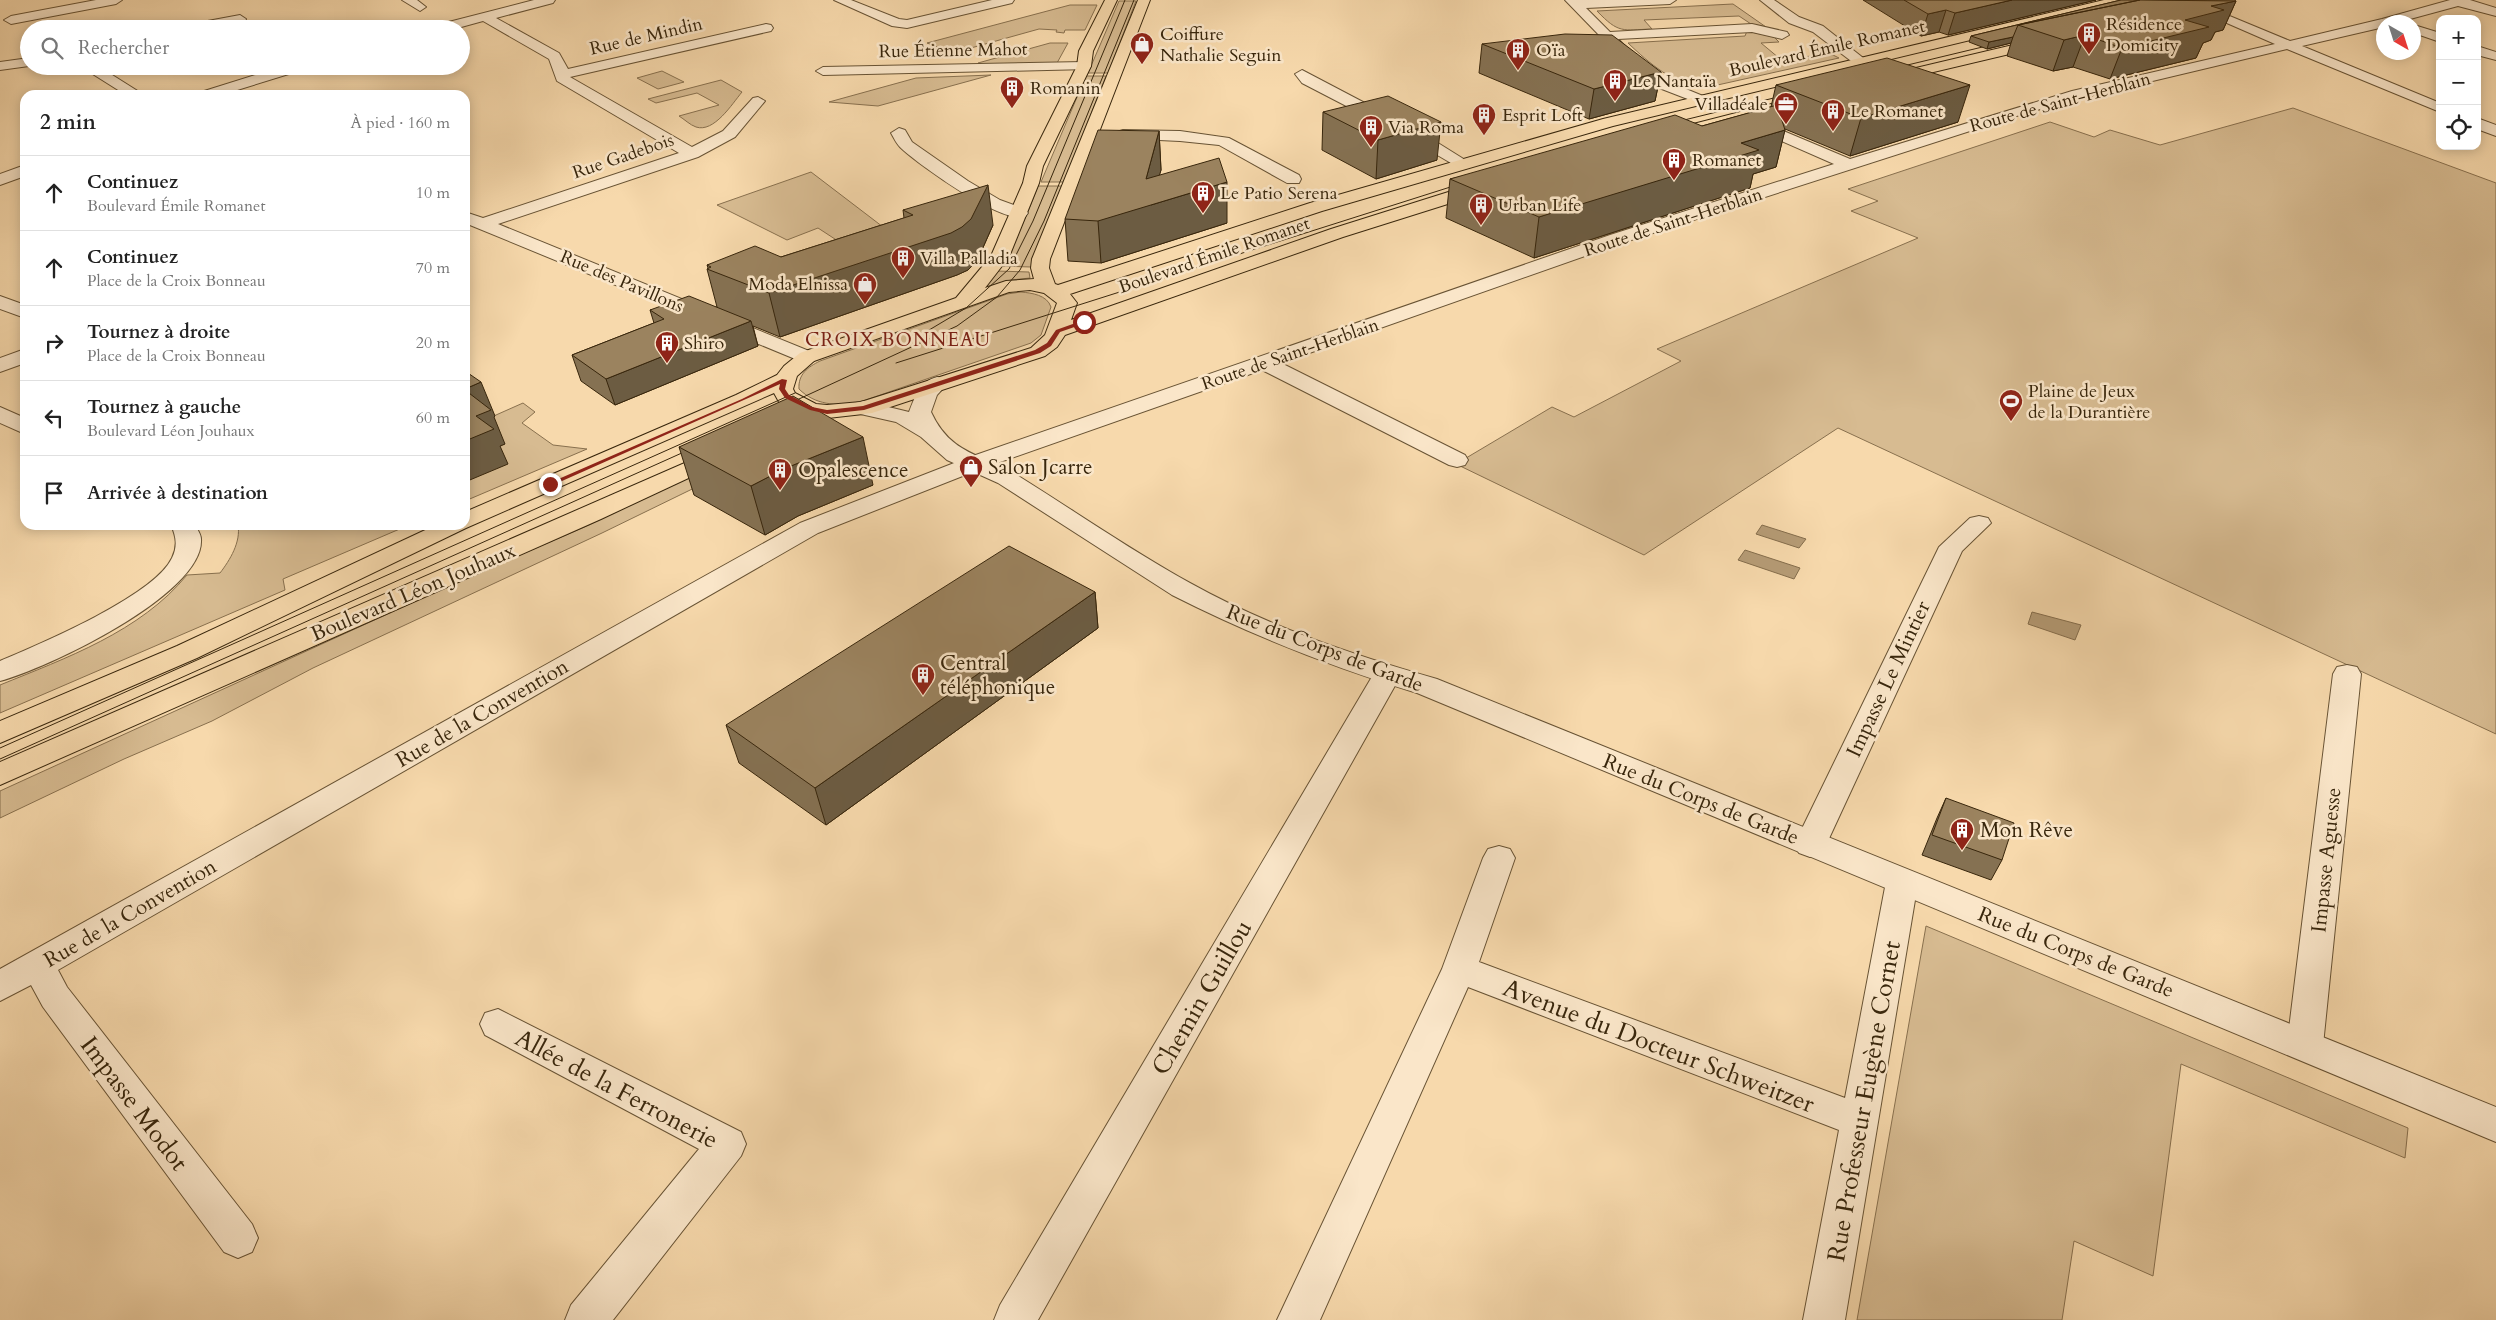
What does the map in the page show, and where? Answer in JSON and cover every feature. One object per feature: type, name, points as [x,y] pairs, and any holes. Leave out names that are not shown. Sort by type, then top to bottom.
[{"type":"main road","points":[[964,302],[1000,257],[1020,213],[1035,166],[1078,74],[1084,66],[1086,50],[1111,0]]},
{"type":"main road","points":[[765,433],[784,424],[827,412],[864,408],[1038,352],[1049,344],[1058,331],[1067,303],[1052,289],[1040,268],[1041,259],[1144,0]]},
{"type":"main road","name":"Boulevard Émile Romanet","points":[[1052,289],[1462,163],[1698,99],[2120,0]]},
{"type":"main road","points":[[2169,15],[2219,2]]},
{"type":"main road","points":[[1870,83],[2067,36]]},
{"type":"main road","points":[[1650,140],[1735,116],[1822,95]]},
{"type":"main road","name":"Boulevard Émile Romanet","points":[[1058,331],[1337,233],[1502,182]]},
{"type":"main road","points":[[827,412],[810,408],[787,397],[782,389],[784,380],[792,369],[807,357],[1006,287],[1030,284],[1052,289]]},
{"type":"main road","points":[[470,519],[744,400],[784,380]]},
{"type":"main road","name":"Boulevard Léon Jouhaux","points":[[0,774],[207,681],[592,514],[740,445]]},
{"type":"main road","name":"Boulevard Léon Jouhaux","points":[[0,733],[187,652],[445,530]]},
{"type":"street","points":[[6,16],[116,0]]},
{"type":"street","points":[[408,0],[420,7]]},
{"type":"street","points":[[508,0],[521,7]]},
{"type":"street","points":[[470,20],[549,0]]},
{"type":"street","points":[[840,0],[897,23],[907,24],[1008,0]]},
{"type":"street","points":[[1573,2],[1670,0]]},
{"type":"street","points":[[1766,0],[1794,20],[1818,29],[1860,61]]},
{"type":"street","points":[[2180,0],[2436,106]]},
{"type":"street","points":[[2462,1],[2496,12]]},
{"type":"street","name":"Route de Saint-Herblain","points":[[2413,15],[2462,1]]},
{"type":"street","points":[[1573,2],[1635,64],[1659,83],[1698,99]]},
{"type":"street","points":[[6,16],[20,25]]},
{"type":"street","points":[[484,16],[554,56],[563,74],[562,78],[692,154]]},
{"type":"street","points":[[235,20],[240,19]]},
{"type":"street","name":"Route de Saint-Herblain","points":[[975,463],[1616,239],[2077,94],[2376,25]]},
{"type":"street","name":"Rue de Mindin","points":[[563,74],[766,28]]},
{"type":"street","points":[[1606,36],[1752,28],[1782,35]]},
{"type":"street","points":[[2421,31],[2436,37]]},
{"type":"street","points":[[2481,51],[2496,56]]},
{"type":"street","points":[[0,66],[20,63]]},
{"type":"street","name":"Rue Étienne Mahot","points":[[823,71],[1084,66]]},
{"type":"street","points":[[1302,74],[1307,80],[1416,136],[1462,163]]},
{"type":"street","points":[[103,75],[128,90]]},
{"type":"street","points":[[217,90],[249,75]]},
{"type":"street","name":"Rue Gadebois","points":[[485,223],[692,154],[729,134],[758,100]]},
{"type":"street","points":[[1735,116],[1850,165]]},
{"type":"street","points":[[2481,125],[2496,131]]},
{"type":"street","points":[[899,133],[906,145],[988,200],[1010,212],[1020,213]]},
{"type":"street","points":[[1089,135],[1180,136],[1223,141],[1293,179]]},
{"type":"street","points":[[0,180],[20,172]]},
{"type":"street","name":"Rue des Pavillons","points":[[470,218],[485,223],[807,357]]},
{"type":"street","points":[[0,302],[20,310]]},
{"type":"street","points":[[0,366],[20,357]]},
{"type":"street","points":[[1264,363],[1457,460]]},
{"type":"street","points":[[929,432],[920,412],[927,393],[937,383]]},
{"type":"street","name":"Rue du Corps de Garde","points":[[864,408],[903,417],[929,432],[956,454],[1006,478],[1181,589],[1228,612],[1363,667],[1427,686],[1810,845],[2306,1045],[2496,1125]]},
{"type":"street","points":[[0,414],[15,426]]},
{"type":"street","name":"Rue de la Convention","points":[[0,986],[808,528],[975,463]]},
{"type":"street","name":"Impasse Le Mintier","points":[[1810,845],[1951,547],[1979,523]]},
{"type":"street","points":[[0,672],[61,646],[110,622],[148,595],[170,577],[185,557],[189,540],[185,530]]},
{"type":"street","name":"Impasse Aguesse","points":[[2306,1045],[2347,674]]},
{"type":"street","name":"Chemin Guillou","points":[[1015,1320],[1387,675]]},
{"type":"street","points":[[1298,1320],[1459,969],[1500,858]]},
{"type":"street","name":"Rue Professeur Eugène Cornet","points":[[1824,1320],[1902,882]]},
{"type":"street","name":"Impasse Modot","points":[[38,965],[55,997],[238,1238]]},
{"type":"street","name":"Avenue du Docteur Schweitzer","points":[[1459,969],[1859,1121]]},
{"type":"street","name":"Allée de la Ferronerie","points":[[498,1024],[727,1144],[586,1320]]},
{"type":"shaded area","points":[[1119,1],[1136,1],[1108,73],[1088,73]]},
{"type":"shaded area","points":[[1733,4],[1766,27],[1751,24],[1739,16],[1644,20],[1652,29],[1627,30],[1611,24],[1597,11]]},
{"type":"shaded area","points":[[1070,5],[1097,5],[1085,30],[1065,30],[1064,33],[1056,32],[1057,30],[1039,29],[953,53],[927,43]]},
{"type":"shaded area","points":[[1747,31],[1774,37],[1779,42],[1761,43],[1779,58],[1833,55],[1839,58],[1704,88],[1682,83],[1672,78],[1653,65],[1628,43],[1745,36]]},
{"type":"shaded area","points":[[1050,43],[1068,43],[1057,63],[983,65],[978,63]]},
{"type":"shaded area","points":[[662,71],[684,82],[658,89],[637,78]]},
{"type":"shaded area","points":[[991,75],[878,106],[829,102],[916,78]]},
{"type":"shaded area","points":[[1086,76],[1106,76],[1064,182],[1041,182]]},
{"type":"shaded area","points":[[721,80],[742,92],[716,122],[703,128],[694,126],[679,116],[719,105],[697,93],[656,103],[648,99]]},
{"type":"shaded area","name":"Plaine de Jeux de la Durantière","points":[[2293,108],[2496,183],[2496,734],[1838,428],[1644,555],[1456,464],[1552,407],[1574,417],[1681,361],[1657,349],[1918,238],[1851,211],[1878,201],[1848,189],[2050,122],[2094,137],[2110,130],[2160,145]]},
{"type":"shaded area","points":[[811,172],[887,230],[841,243],[818,228],[787,240],[717,205]]},
{"type":"shaded area","points":[[1038,186],[1062,186],[1031,267],[998,266],[1016,238]]},
{"type":"shaded area","points":[[996,271],[1029,272],[1030,278],[1011,280],[977,290]]},
{"type":"shaded area","points":[[1021,292],[1043,297],[1051,307],[1041,335],[1031,343],[857,403],[826,403],[812,398],[799,389],[802,375],[820,361],[1007,294]]},
{"type":"shaded area","points":[[523,403],[535,412],[522,423],[553,445],[587,449],[470,499],[470,475],[488,452],[505,444],[478,423]]},
{"type":"shaded area","points":[[782,433],[723,474],[602,533],[313,668],[212,721],[124,759],[0,818],[0,791],[462,580],[589,525],[673,482]]},
{"type":"shaded area","points":[[1762,525],[1806,539],[1799,548],[1756,534]]},
{"type":"shaded area","points":[[397,530],[283,579],[285,590],[0,713],[0,685],[76,653],[125,628],[168,595],[187,575],[220,573],[231,557],[238,538],[238,531]]},
{"type":"shaded area","points":[[1745,550],[1800,568],[1794,579],[1738,560]]},
{"type":"shaded area","points":[[2032,612],[2081,625],[2075,640],[2028,624]]},
{"type":"shaded area","points":[[1926,926],[2408,1128],[2405,1158],[2181,1064],[2153,1276],[2074,1241],[2062,1320],[1857,1320]]},
{"type":"building","points":[[1904,0],[2012,0],[1955,13],[1946,10],[1928,14]]},
{"type":"building","points":[[2121,0],[2140,0],[2018,25],[2013,37],[1989,42],[1971,36]]},
{"type":"building","points":[[2140,0],[2236,1],[2211,6],[2224,10],[2185,20],[2209,27],[2122,48],[2085,35],[2064,40],[2018,25]]},
{"type":"building","points":[[1565,34],[1612,35],[1661,72],[1594,89],[1482,44]]},
{"type":"building","points":[[1887,58],[1970,85],[1861,118],[1776,85]]},
{"type":"building","points":[[1388,96],[1441,122],[1378,140],[1323,112]]},
{"type":"building","points":[[1777,105],[1785,130],[1741,143],[1759,150],[1539,217],[1450,179],[1675,115],[1702,126]]},
{"type":"building","points":[[1098,130],[1159,131],[1146,179],[1219,158],[1227,182],[1098,221],[1065,219]]},
{"type":"building","points":[[988,185],[971,219],[951,233],[769,293],[707,269],[711,267],[707,265],[755,246],[781,257],[913,215],[903,210]]},
{"type":"building","points":[[689,296],[751,321],[606,379],[572,355],[664,319],[650,310]]},
{"type":"building","points":[[470,374],[481,382],[470,387]]},
{"type":"building","points":[[470,394],[491,410],[476,416],[494,429],[470,439]]},
{"type":"building","points":[[793,396],[863,437],[786,468],[751,486],[679,447]]},
{"type":"building","points":[[1009,546],[1095,592],[815,788],[726,725]]},
{"type":"building","points":[[1946,798],[2014,823],[2002,860],[1932,835]]},
{"type":"tram line","points":[[909,342],[966,308],[1009,269],[1033,221],[1125,0]]},
{"type":"tram line","points":[[786,405],[957,326],[997,297],[1020,270],[1044,221],[1134,0]]},
{"type":"tram line","points":[[1895,68],[1995,44]]},
{"type":"tram line","points":[[1672,123],[1786,95]]},
{"type":"tram line","points":[[896,363],[1463,183]]},
{"type":"tram line","points":[[0,748],[795,393]]},
{"type":"tram line","points":[[0,759],[693,448]]},
{"type":"place","name":"Résidence Domicity","points":[[2089,55]]},
{"type":"place","name":"Coiffure Nathalie Seguin","points":[[1142,65]]},
{"type":"place","name":"Oïa","points":[[1518,71]]},
{"type":"place","name":"Le Nantaïa","points":[[1615,102]]},
{"type":"place","name":"Romanin","points":[[1012,109]]},
{"type":"place","name":"Villadéale","points":[[1786,125]]},
{"type":"place","name":"Le Romanet","points":[[1833,132]]},
{"type":"place","name":"Esprit Loft","points":[[1484,136]]},
{"type":"place","name":"Via Roma","points":[[1371,148]]},
{"type":"place","name":"Romanet","points":[[1674,181]]},
{"type":"place","name":"Le Patio Serena","points":[[1203,214]]},
{"type":"place","name":"Urban Life","points":[[1481,226]]},
{"type":"place","name":"Villa Palladia","points":[[903,279]]},
{"type":"place","name":"Moda Elnissa","points":[[865,305]]},
{"type":"place","name":"Shiro","points":[[667,364]]},
{"type":"place","name":"Plaine de Jeux de la Durantière","points":[[2011,422]]},
{"type":"place","name":"Salon Jcarre","points":[[971,488]]},
{"type":"place","name":"Opalescence","points":[[780,491]]},
{"type":"place","name":"Central téléphonique","points":[[923,696]]},
{"type":"place","name":"Mon Rêve","points":[[1962,851]]},
{"type":"district","name":"CROIX BONNEAU","points":[[898,339]]},
{"type":"route","points":[[550,484],[744,400],[784,380],[782,389],[787,397],[810,408],[827,412],[864,408],[1038,352],[1049,344],[1058,331],[1084,322]]}]
